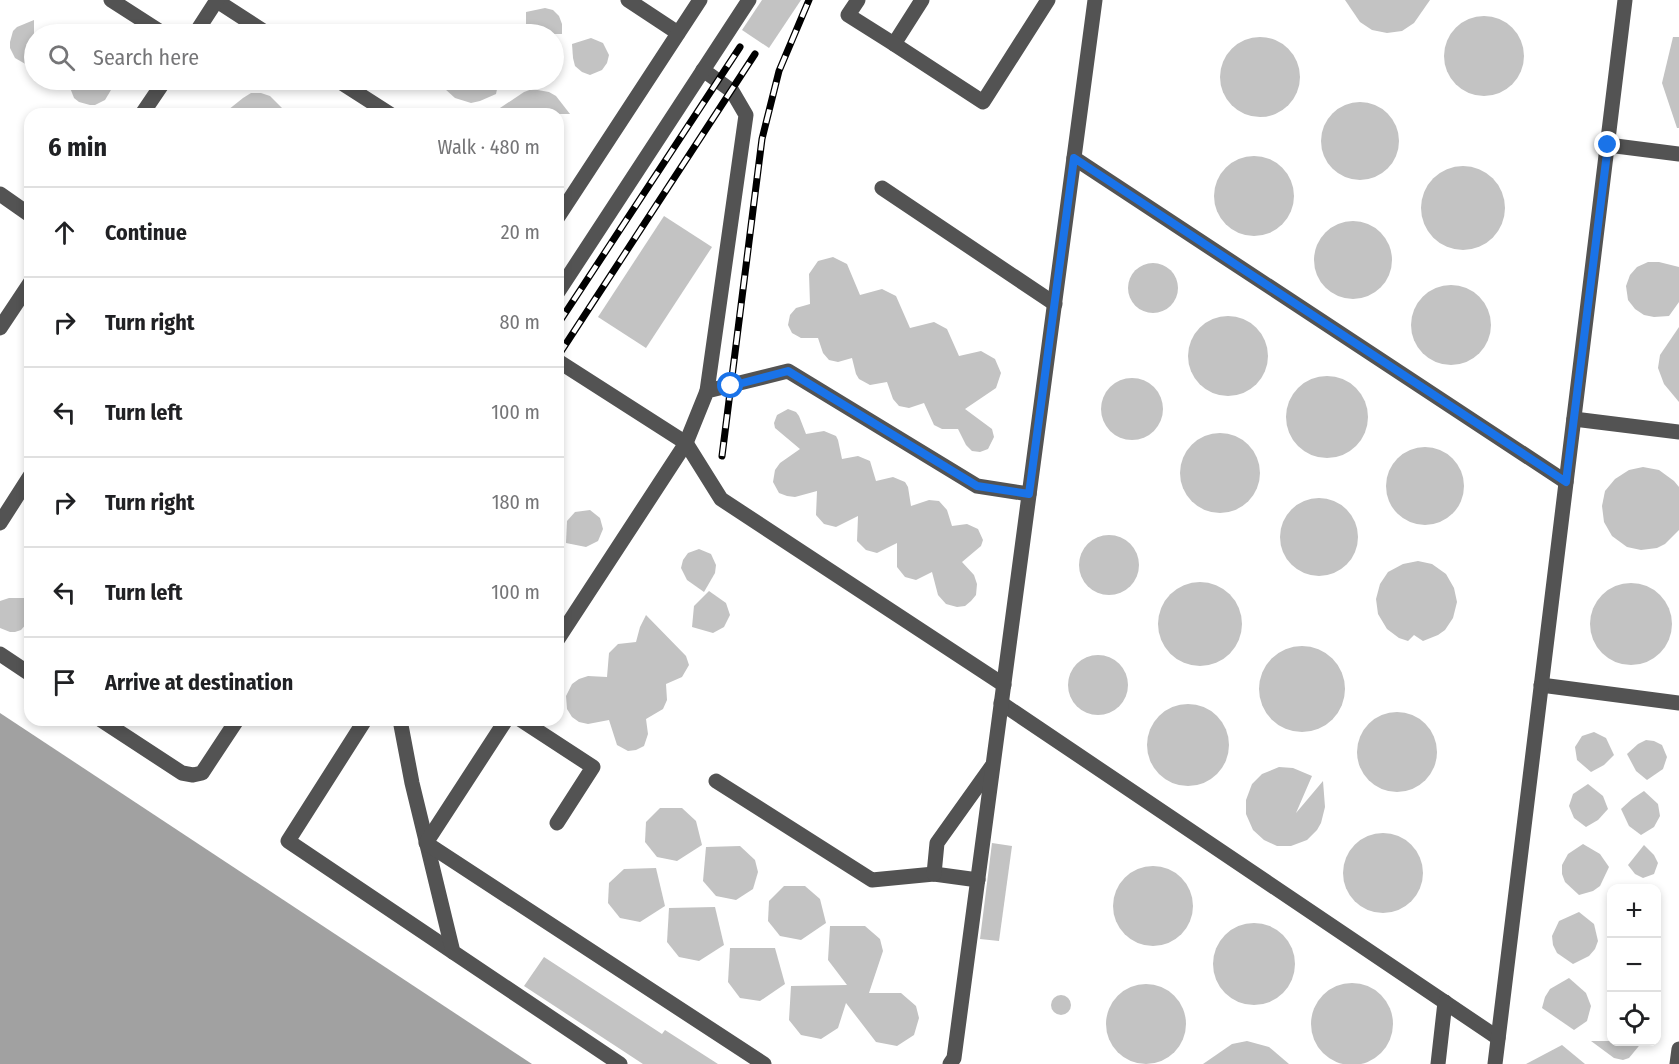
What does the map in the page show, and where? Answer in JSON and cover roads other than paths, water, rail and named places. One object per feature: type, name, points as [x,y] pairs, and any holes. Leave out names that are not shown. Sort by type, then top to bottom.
[{"type":"lane","points":[[111,0],[148,24]]},
{"type":"lane","points":[[201,24],[217,0],[253,24]]},
{"type":"lane","points":[[628,0],[678,33]]},
{"type":"lane","points":[[564,208],[700,0]]},
{"type":"lane","points":[[564,283],[749,0]]},
{"type":"lane","points":[[858,0],[848,15],[983,102],[1048,0]]},
{"type":"lane","points":[[894,44],[922,0]]},
{"type":"lane","points":[[950,1064],[954,1058],[1095,0]]},
{"type":"lane","points":[[1495,1064],[1626,0]]},
{"type":"lane","points":[[564,630],[686,442],[707,391],[746,115],[732,91],[703,70]]},
{"type":"lane","points":[[146,108],[158,90]]},
{"type":"lane","points":[[353,90],[381,108]]},
{"type":"lane","points":[[1608,145],[1679,154]]},
{"type":"lane","points":[[1074,158],[1566,482]]},
{"type":"lane","points":[[882,188],[1055,304]]},
{"type":"lane","points":[[0,195],[24,211]]},
{"type":"lane","points":[[0,328],[24,292]]},
{"type":"lane","points":[[564,365],[686,442],[721,499],[1004,685]]},
{"type":"lane","points":[[707,391],[788,371],[977,486],[1029,494]]},
{"type":"lane","points":[[1574,419],[1679,432]]},
{"type":"lane","points":[[0,523],[24,486]]},
{"type":"lane","points":[[0,654],[24,670]]},
{"type":"lane","points":[[1541,685],[1679,703]]},
{"type":"lane","points":[[1001,703],[1498,1038]]},
{"type":"lane","points":[[110,726],[182,773],[196,775],[202,773],[207,767],[233,726]]},
{"type":"lane","points":[[361,726],[288,841],[620,1064]]},
{"type":"lane","points":[[401,726],[426,843],[453,952]]},
{"type":"lane","points":[[426,843],[502,726]]},
{"type":"lane","points":[[530,726],[593,767],[557,823]]},
{"type":"lane","points":[[934,874],[937,843],[993,765]]},
{"type":"lane","points":[[716,781],[864,877],[882,880],[934,874],[978,880]]},
{"type":"lane","points":[[426,843],[764,1064]]},
{"type":"lane","points":[[1438,1064],[1445,1002]]},
{"type":"lane","points":[[1677,1064],[1679,1048]]},
{"type":"railway","points":[[722,456],[762,139],[779,71],[809,0]]},
{"type":"railway","points":[[564,315],[740,47]]},
{"type":"railway","points":[[564,347],[755,54]]}]
